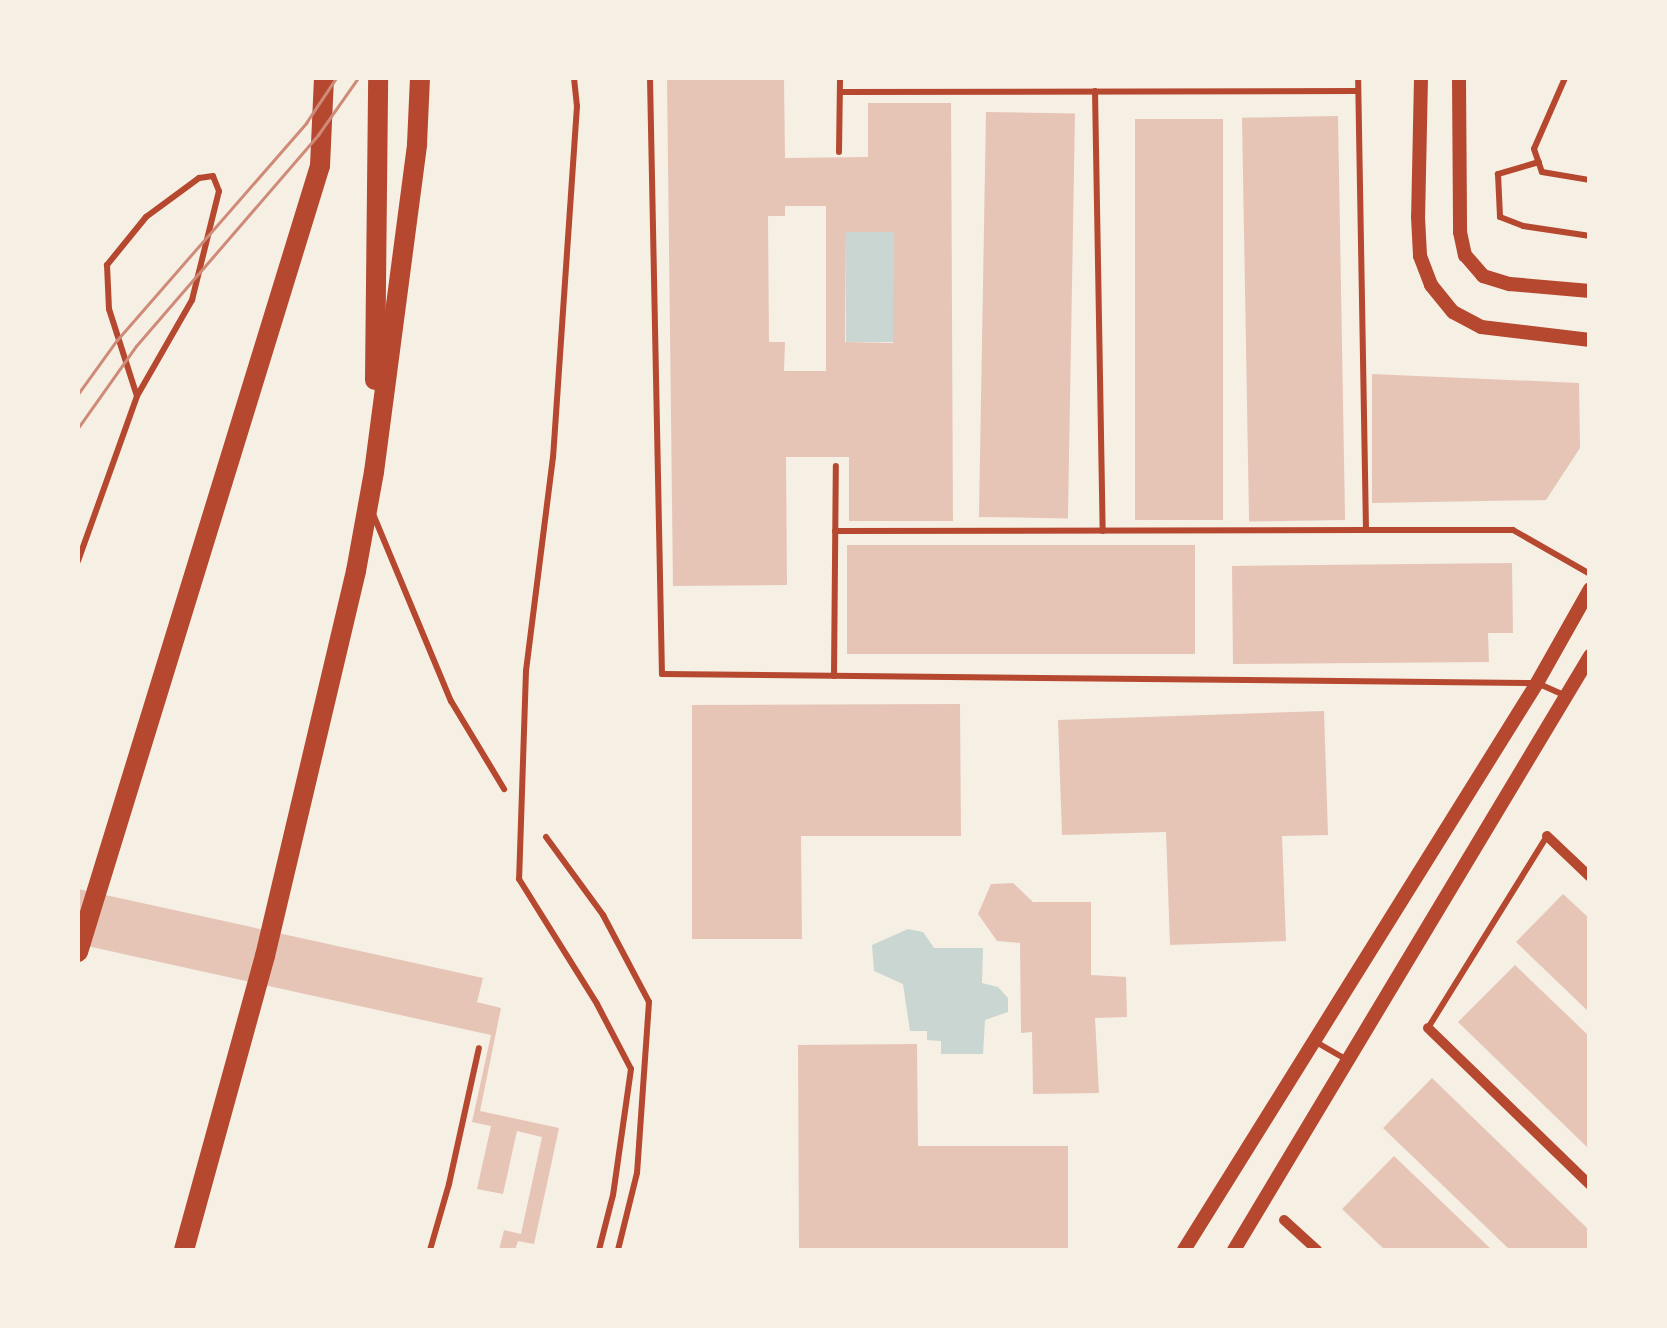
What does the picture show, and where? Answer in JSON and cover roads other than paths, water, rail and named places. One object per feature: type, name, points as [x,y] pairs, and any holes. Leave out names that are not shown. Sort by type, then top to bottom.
[{"type":"highway","points":[[78,952],[320,166],[324,78]]},
{"type":"highway","points":[[374,472],[378,78]]},
{"type":"highway","points":[[184,1250],[265,956],[368,504],[418,144],[420,78]]},
{"type":"street","points":[[1421,78],[1418,218],[1420,256],[1431,285],[1454,312],[1481,327],[1590,340]]},
{"type":"street","points":[[1459,78],[1460,232],[1465,255],[1483,276],[1496,280],[1590,292]]},
{"type":"street","points":[[1184,1250],[1538,683],[1590,590]]},
{"type":"street","points":[[1234,1250],[1590,656]]},
{"type":"street","points":[[1547,836],[1590,877]]},
{"type":"street","points":[[1428,1028],[1590,1185]]},
{"type":"street","points":[[1284,1220],[1317,1250]]},
{"type":"lane","points":[[574,78],[576,106],[553,457],[526,671],[519,880],[598,1004],[631,1069],[613,1196],[600,1250]]},
{"type":"lane","points":[[650,78],[662,674],[1538,683],[1566,696]]},
{"type":"lane","points":[[840,78],[840,152]]},
{"type":"lane","points":[[1358,78],[1366,530]]},
{"type":"lane","points":[[1565,78],[1534,149],[1542,172],[1590,180]]},
{"type":"lane","points":[[840,92],[1358,90]]},
{"type":"lane","points":[[1096,91],[1103,531]]},
{"type":"lane","points":[[1539,162],[1498,174],[1500,218],[1524,226],[1590,236]]},
{"type":"lane","points":[[78,561],[137,396],[192,300],[219,191],[212,176],[198,178],[146,216],[107,266],[109,309],[137,396]]},
{"type":"lane","points":[[834,676],[836,466]]},
{"type":"lane","points":[[368,504],[451,701],[504,789]]},
{"type":"lane","points":[[835,531],[1513,530],[1590,574]]},
{"type":"lane","points":[[1428,1028],[1547,836]]},
{"type":"lane","points":[[546,838],[603,915],[649,1002],[637,1173],[618,1250]]},
{"type":"lane","points":[[1312,1040],[1350,1061]]},
{"type":"lane","points":[[430,1250],[450,1184],[479,1048]]},
{"type":"tram line","points":[[78,394],[117,340],[306,123],[336,78]]},
{"type":"tram line","points":[[78,428],[136,346],[318,135],[358,78]]}]
